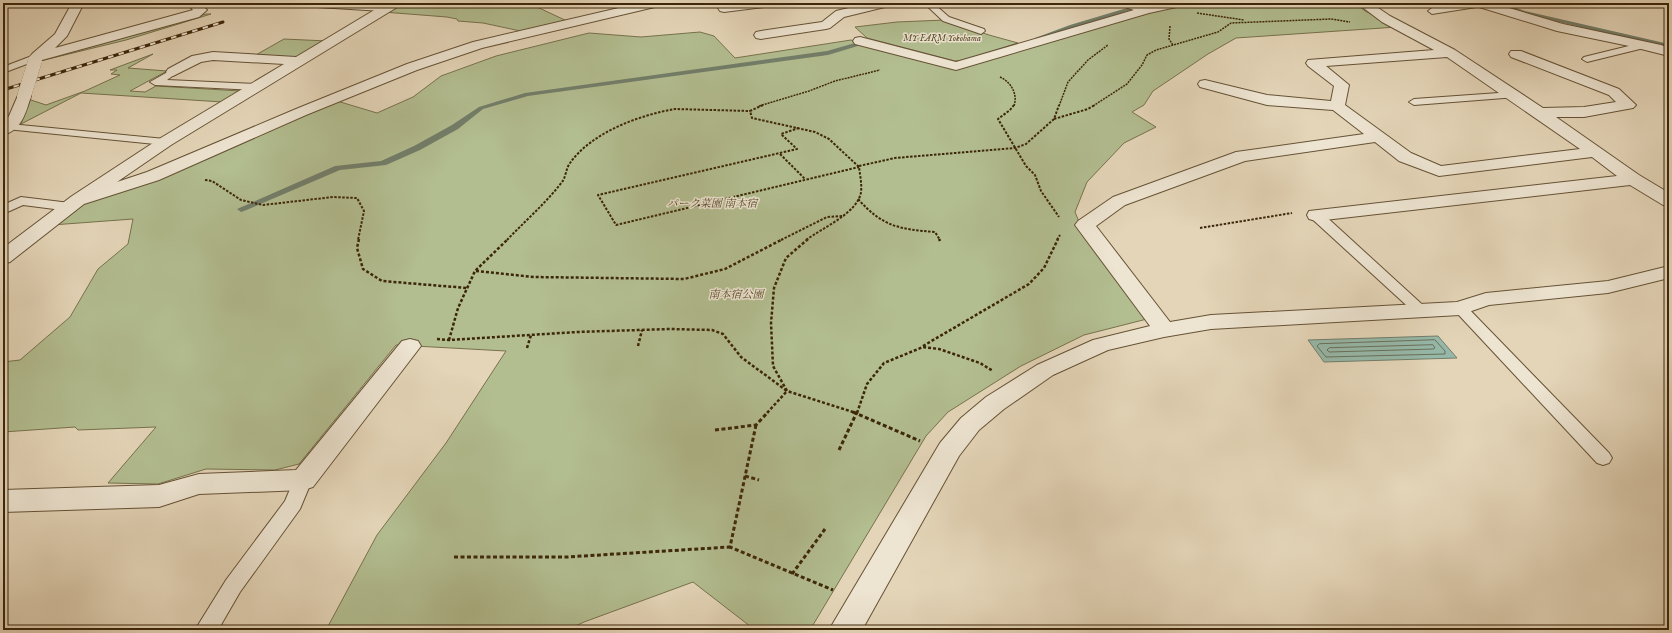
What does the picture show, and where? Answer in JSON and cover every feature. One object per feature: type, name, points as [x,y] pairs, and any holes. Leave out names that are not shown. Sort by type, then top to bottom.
[{"type":"street","points":[[6,128],[15,121],[36,59],[60,36],[78,3]]},
{"type":"street","points":[[36,59],[195,14],[201,10],[193,3]]},
{"type":"street","points":[[74,204],[153,176],[301,112],[412,67],[484,44],[655,3]]},
{"type":"street","points":[[725,9],[764,3]]},
{"type":"street","points":[[761,35],[826,26],[840,14],[885,3]]},
{"type":"street","points":[[1124,3],[1146,10]]},
{"type":"street","points":[[860,41],[956,66],[1146,10],[1177,3]]},
{"type":"street","points":[[1363,3],[1386,19],[1450,53],[1540,113],[1633,179],[1669,201]]},
{"type":"street","points":[[1663,3],[1669,4]]},
{"type":"street","points":[[1481,4],[1513,15],[1562,28],[1623,39],[1669,52]]},
{"type":"street","points":[[3,258],[74,204],[165,142],[389,6]]},
{"type":"street","points":[[1337,106],[1342,85],[1313,63],[1450,53]]},
{"type":"street","points":[[1516,54],[1614,92],[1628,105],[1584,112],[1540,113]]},
{"type":"street","points":[[173,72],[197,59],[213,56],[298,61]]},
{"type":"street","points":[[1205,84],[1267,100],[1337,106],[1405,157],[1439,171],[1595,152]]},
{"type":"street","points":[[1164,330],[1085,226],[1119,201],[1242,156],[1378,138]]},
{"type":"street","points":[[1316,215],[1633,179]]},
{"type":"street","points":[[845,630],[949,450],[970,424],[995,403],[1045,370],[1101,345],[1164,330],[1211,322],[1460,308],[1486,299],[1608,287],[1669,272]]},
{"type":"street","points":[[3,501],[159,496],[199,484],[304,480],[410,346]]},
{"type":"lane","points":[[320,3],[317,4],[389,6]]},
{"type":"lane","points":[[928,3],[946,19],[981,31]]},
{"type":"lane","points":[[1432,12],[1481,4]]},
{"type":"lane","points":[[1587,59],[1645,45]]},
{"type":"lane","points":[[3,70],[36,59]]},
{"type":"lane","points":[[173,72],[156,82],[256,87]]},
{"type":"lane","points":[[1414,102],[1513,95]]},
{"type":"lane","points":[[6,128],[165,142]]},
{"type":"lane","points":[[3,210],[21,201],[74,204]]},
{"type":"lane","points":[[1316,215],[1421,311]]},
{"type":"lane","points":[[1460,308],[1603,458]]},
{"type":"lane","points":[[206,630],[233,586],[293,504],[304,480]]},
{"type":"path","points":[[1196,12],[1248,21]]},
{"type":"path","points":[[799,128],[781,134],[797,149],[598,196],[616,225],[895,158],[1015,148],[1026,144],[1054,119],[1088,109],[1127,84],[1142,65],[1147,55],[1156,50],[1218,32],[1232,23],[1248,21],[1330,19],[1356,23]]},
{"type":"path","points":[[1054,119],[1068,82],[1088,60],[1109,44]]},
{"type":"path","points":[[449,340],[458,308],[475,271],[488,260],[563,181],[570,163],[575,156],[586,146],[620,124],[663,110],[750,111],[758,106],[809,92],[835,81],[884,70]]},
{"type":"path","points":[[996,76],[1008,80],[1017,99],[1016,103],[1008,113],[998,119],[1026,166],[1035,175],[1041,191],[1065,225]]},
{"type":"path","points":[[750,111],[752,118],[815,132],[829,139],[859,166],[862,193],[852,209],[845,216],[820,230],[786,258],[774,288],[771,323],[773,366],[787,391]]},
{"type":"path","points":[[780,154],[806,179]]},
{"type":"path","points":[[212,181],[241,200],[263,205],[333,197],[357,198],[364,210],[357,248],[363,269],[382,282],[467,288]]},
{"type":"path","points":[[858,199],[865,207],[887,224],[900,229],[935,232],[940,241]]},
{"type":"path","points":[[1200,228],[1270,215],[1294,213],[1316,215]]},
{"type":"path","points":[[475,271],[534,277],[684,279],[725,269],[827,217],[845,216]]},
{"type":"path","points":[[1065,225],[1085,226]]},
{"type":"path","points":[[839,450],[857,413],[867,384],[884,363],[923,347],[1029,284],[1044,268],[1065,225]]},
{"type":"path","points":[[638,346],[642,330]]},
{"type":"path","points":[[410,346],[416,338],[449,340],[642,330],[712,330],[724,334],[741,357],[787,391],[857,413],[912,438],[949,450]]},
{"type":"path","points":[[527,348],[531,335]]},
{"type":"path","points":[[923,347],[938,349],[980,363],[1018,388]]},
{"type":"path","points":[[730,547],[756,425],[787,391]]},
{"type":"path","points":[[715,430],[756,425]]},
{"type":"path","points":[[745,476],[759,480]]},
{"type":"path","points":[[792,574],[825,529]]},
{"type":"path","points":[[454,557],[568,557],[730,547],[861,602]]},
{"type":"green space","points":[[400,3],[515,3],[537,7],[567,21],[525,32],[483,23],[458,21],[457,19],[447,17],[383,12]]},
{"type":"green space","name":"南本宿公園","points":[[1190,3],[1355,3],[1365,11],[1397,27],[1236,38],[1208,54],[1153,91],[1144,105],[1132,112],[1156,127],[1124,143],[1087,182],[1075,212],[1080,224],[1147,319],[1084,335],[1021,366],[948,412],[926,436],[810,630],[755,630],[693,582],[584,622],[567,630],[326,630],[377,535],[446,443],[506,351],[396,345],[299,464],[275,470],[206,469],[158,484],[108,483],[156,427],[78,430],[75,427],[3,432],[3,362],[20,360],[70,317],[98,269],[128,244],[133,219],[52,225],[88,200],[337,101],[377,113],[413,97],[441,76],[496,56],[589,33],[641,37],[700,32],[714,36],[735,58],[851,40],[962,68],[1145,14]]},
{"type":"green space","points":[[206,14],[211,14],[126,40],[40,61],[41,58]]},
{"type":"green space","name":"MY FARM Yokohama","points":[[945,20],[1018,43],[965,60],[955,61],[867,38],[855,27],[897,22]]},
{"type":"green space","points":[[284,39],[327,41],[298,58],[254,56]]},
{"type":"green space","points":[[153,54],[128,68],[167,71],[130,91],[145,92],[156,86],[241,91],[223,102],[81,93],[21,124],[28,99],[46,105],[85,91],[120,75],[111,74],[117,70],[110,70]]},
{"type":"water","points":[[1438,336],[1457,358],[1324,362],[1308,340]]},
{"type":"waterway","points":[[1038,38],[1129,9],[1139,3]]},
{"type":"waterway","points":[[1498,3],[1523,12],[1669,46]]},
{"type":"waterway","points":[[241,209],[338,168],[383,163],[417,148],[455,127],[481,108],[527,94],[828,53],[869,41]]},
{"type":"railway","points":[[3,90],[223,22]]},
{"type":"park label","name":"パーク菜園 南本宿","points":[[712,204]]}]
